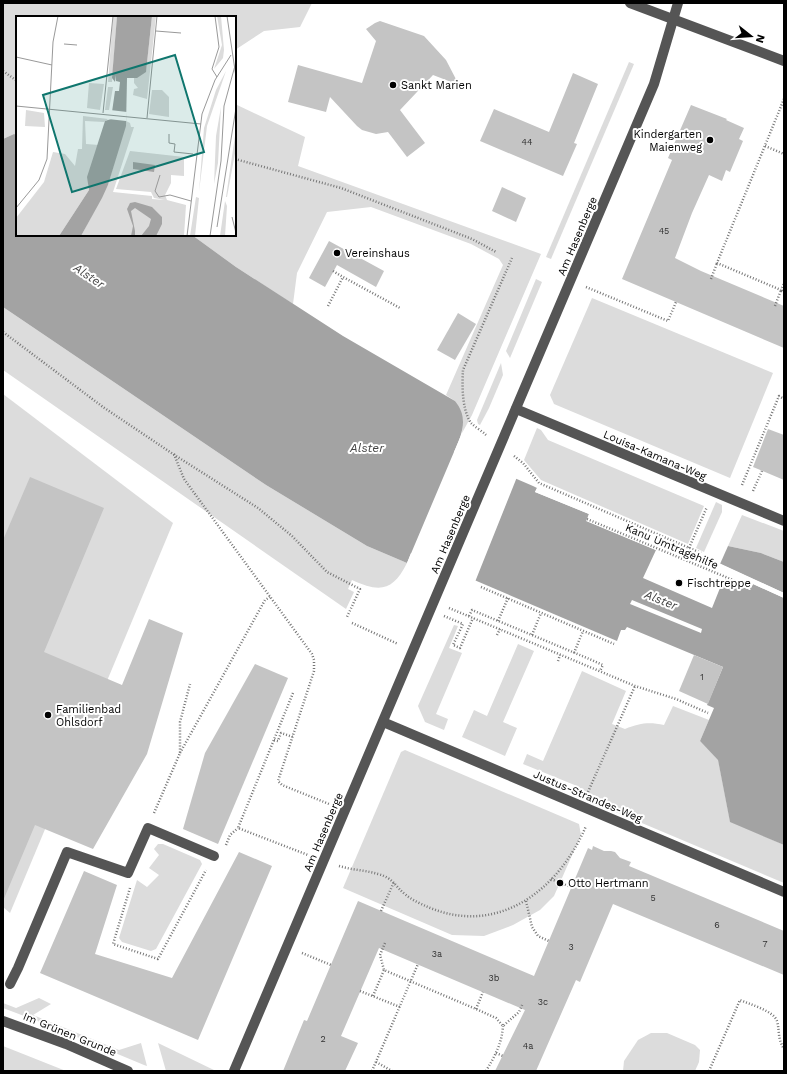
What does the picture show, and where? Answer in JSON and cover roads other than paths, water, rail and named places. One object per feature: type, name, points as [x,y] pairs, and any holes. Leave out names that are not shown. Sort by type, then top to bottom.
[{"type":"street","points":[[630,3],[784,61]]},
{"type":"street","name":"Am Hasenberge","points":[[234,1071],[654,84],[678,3]]},
{"type":"street","name":"Louisa-Kamana-Weg","points":[[516,409],[784,521]]},
{"type":"street","name":"Justus-Strandes-Weg","points":[[383,722],[784,892]]},
{"type":"street","points":[[10,984],[67,852],[128,872],[148,828],[214,856]]},
{"type":"street","name":"Im Grünen Grunde","points":[[3,1021],[66,1044],[128,1071]]},
{"type":"water","name":"Alster","points":[[14,134],[16,135],[16,236],[193,236],[236,267],[343,336],[455,401],[462,414],[463,426],[460,439],[454,452],[533,486],[537,488],[535,492],[589,514],[587,521],[656,550],[643,578],[712,608],[725,579],[750,590],[753,584],[784,598],[784,845],[730,822],[718,760],[700,741],[714,708],[707,705],[723,667],[627,627],[625,630],[621,630],[617,641],[411,553],[407,563],[367,546],[266,485],[3,307],[3,139]],"holes":[[[632,600],[702,629],[701,633],[630,604]]]},
{"type":"water","points":[[728,546],[761,553],[784,562],[784,593],[720,564]]},
{"type":"place","name":"Sankt Marien","points":[[393,85]]},
{"type":"place","name":"Kindergarten Maienweg","points":[[710,140]]},
{"type":"place","name":"Vereinshaus","points":[[337,253]]},
{"type":"place","name":"Fischtreppe","points":[[679,583]]},
{"type":"place","name":"Familienbad Ohlsdorf","points":[[48,715]]},
{"type":"place","name":"Otto Hertmann","points":[[560,883]]}]
